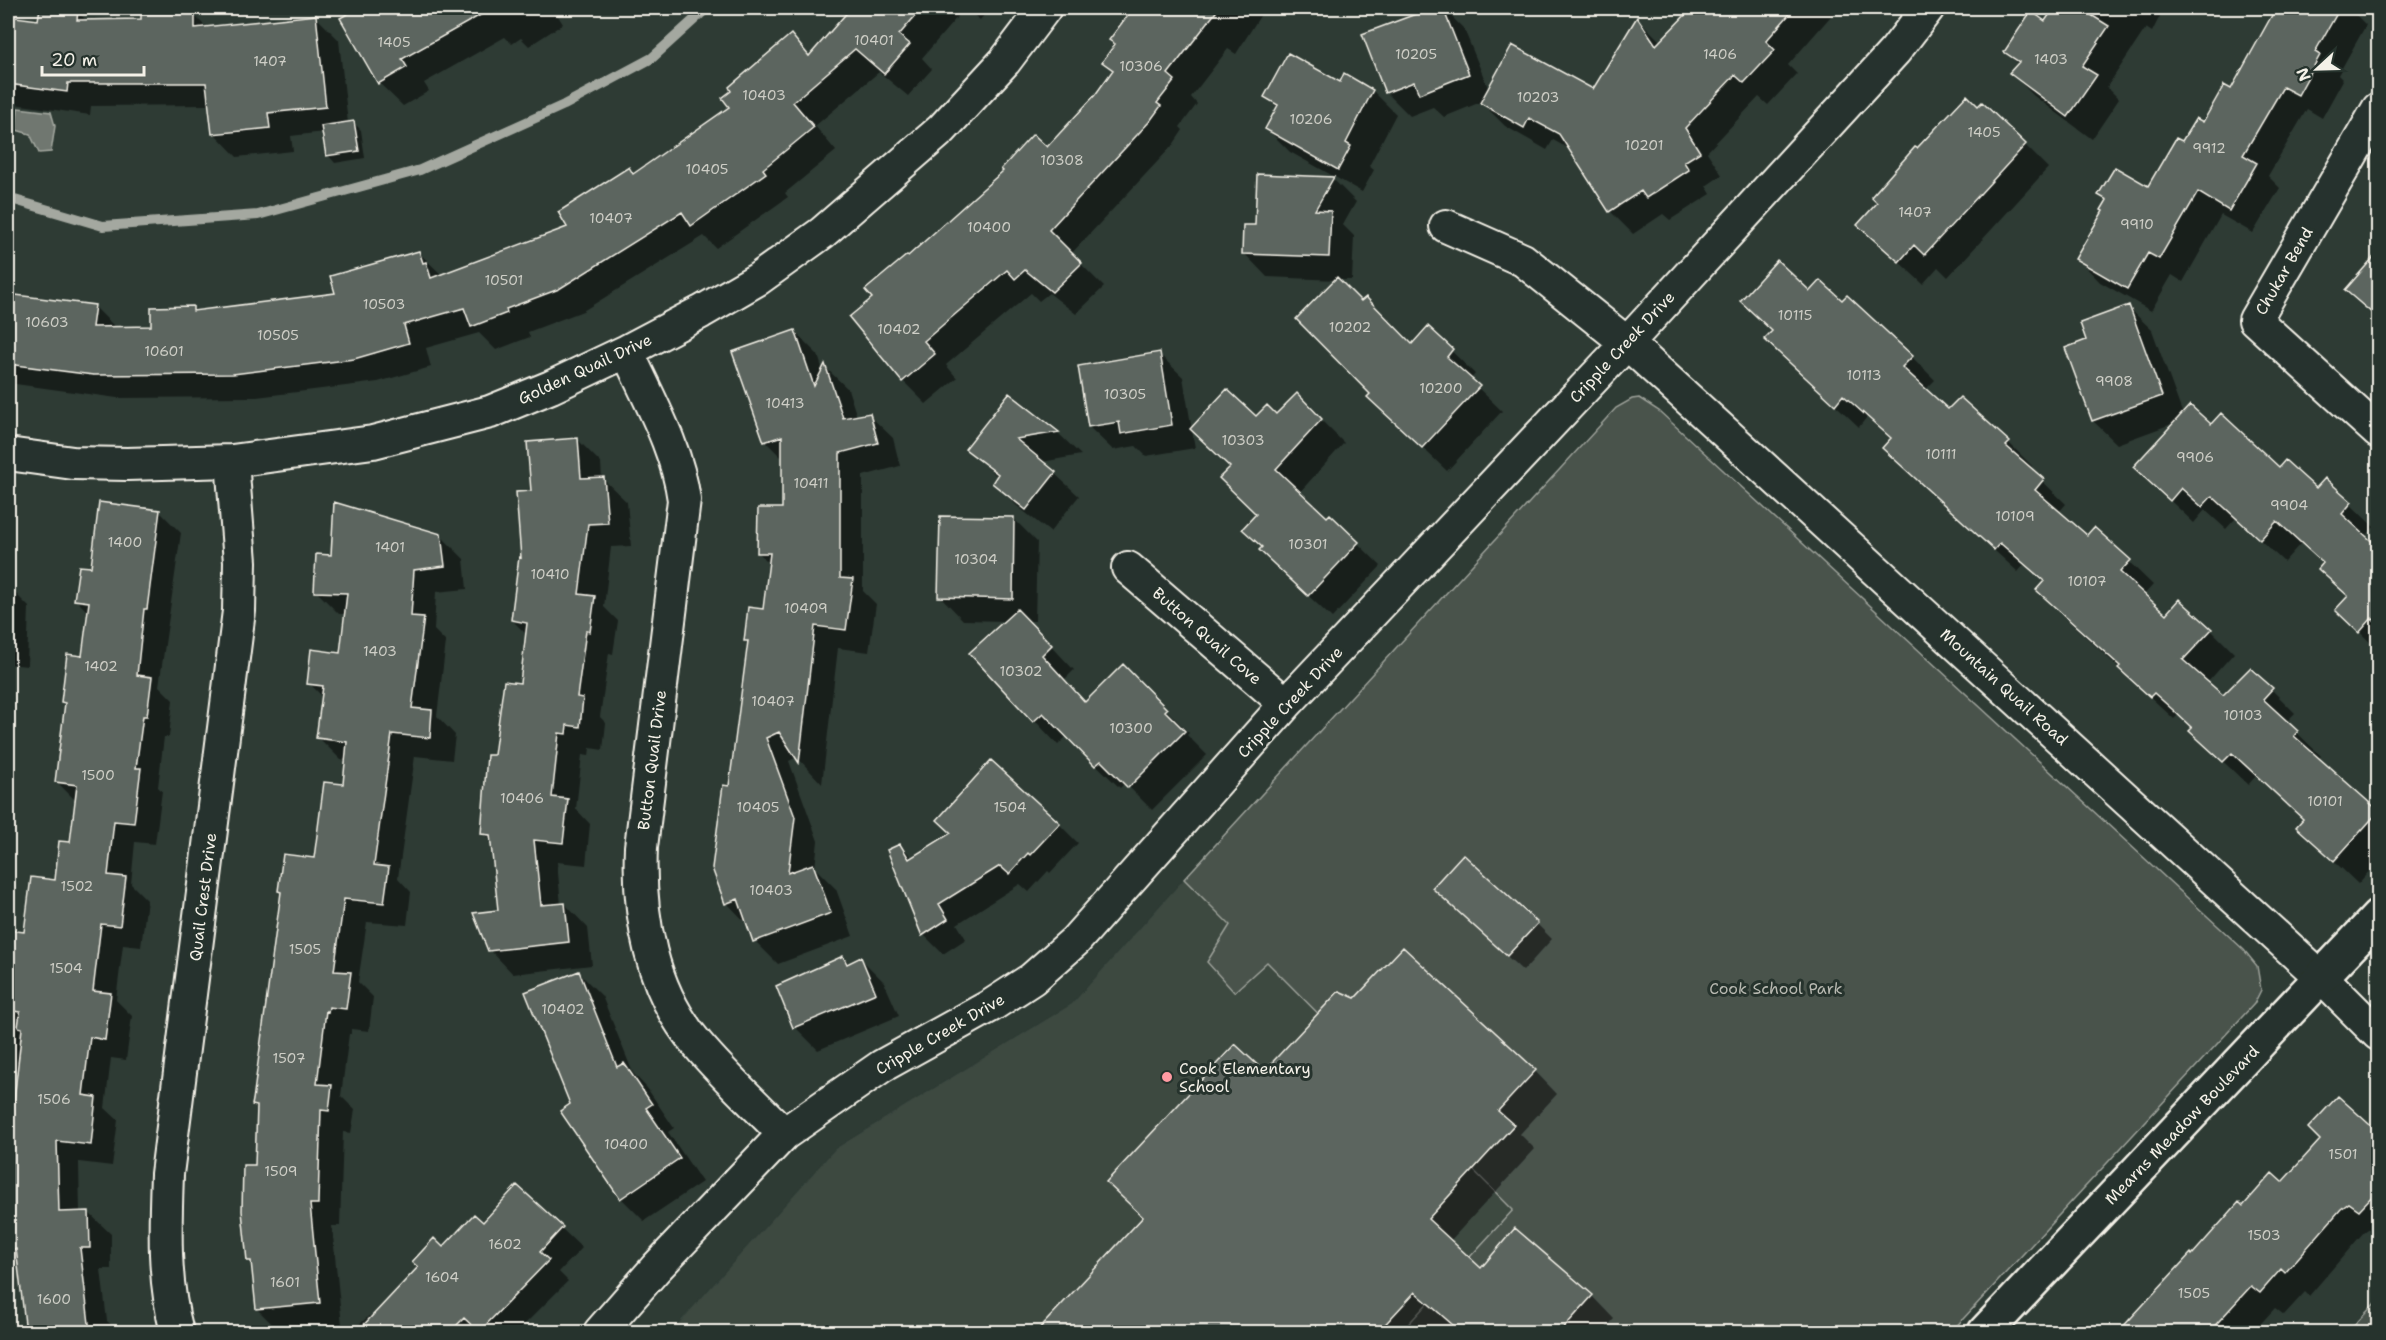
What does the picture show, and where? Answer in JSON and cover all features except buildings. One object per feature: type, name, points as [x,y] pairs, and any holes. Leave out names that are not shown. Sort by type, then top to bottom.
[{"type":"street","name":"Golden Quail Drive","points":[[8,454],[73,463],[232,461],[373,442],[490,412],[627,351],[758,279],[838,220],[942,129],[1005,61],[1045,8]]},
{"type":"street","name":"Cripple Creek Drive","points":[[600,1332],[656,1268],[784,1134],[882,1066],[992,1005],[1032,979],[1076,941],[1286,704],[1626,343],[1895,51],[1928,8]]},
{"type":"street","name":"Chukar Bend","points":[[2379,109],[2255,320],[2379,432]]},
{"type":"street","name":"Mountain Quail Road","points":[[1446,226],[1523,260],[1626,343],[2322,978],[2379,1034]]},
{"type":"street","name":"Button Quail Drive","points":[[627,351],[672,448],[680,473],[684,500],[641,847],[639,886],[643,920],[662,983],[686,1028],[697,1044],[784,1134]]},
{"type":"street","name":"Quail Crest Drive","points":[[177,1332],[170,1306],[164,1243],[166,1174],[239,610],[240,562],[232,461]]},
{"type":"street","name":"Button Quail Cove","points":[[1128,568],[1286,704]]},
{"type":"street","name":"Mearns Meadow Boulevard","points":[[1984,1332],[2379,917]]},
{"type":"shaded area","points":[[18,108],[51,112],[55,126],[51,152],[39,153],[30,134],[16,130]]},
{"type":"shaded area","name":"Cook Elementary School","points":[[1184,879],[1513,1211],[1401,1332],[671,1332],[835,1149],[1072,1004]]},
{"type":"green space","name":"Cook School Park","points":[[1639,398],[1659,411],[2244,950],[2257,966],[2261,990],[2254,1004],[1951,1332],[1401,1332],[1513,1210],[1267,962],[1234,992],[1207,962],[1230,925],[1184,879],[1616,408],[1632,399]]},
{"type":"green space","points":[[2378,1300],[2378,1332],[2348,1332]]},
{"type":"waterway","points":[[8,198],[103,226],[258,215],[420,170],[564,105],[652,58],[707,8]]},
{"type":"place","name":"Cook Elementary School","points":[[1167,1077]]}]
